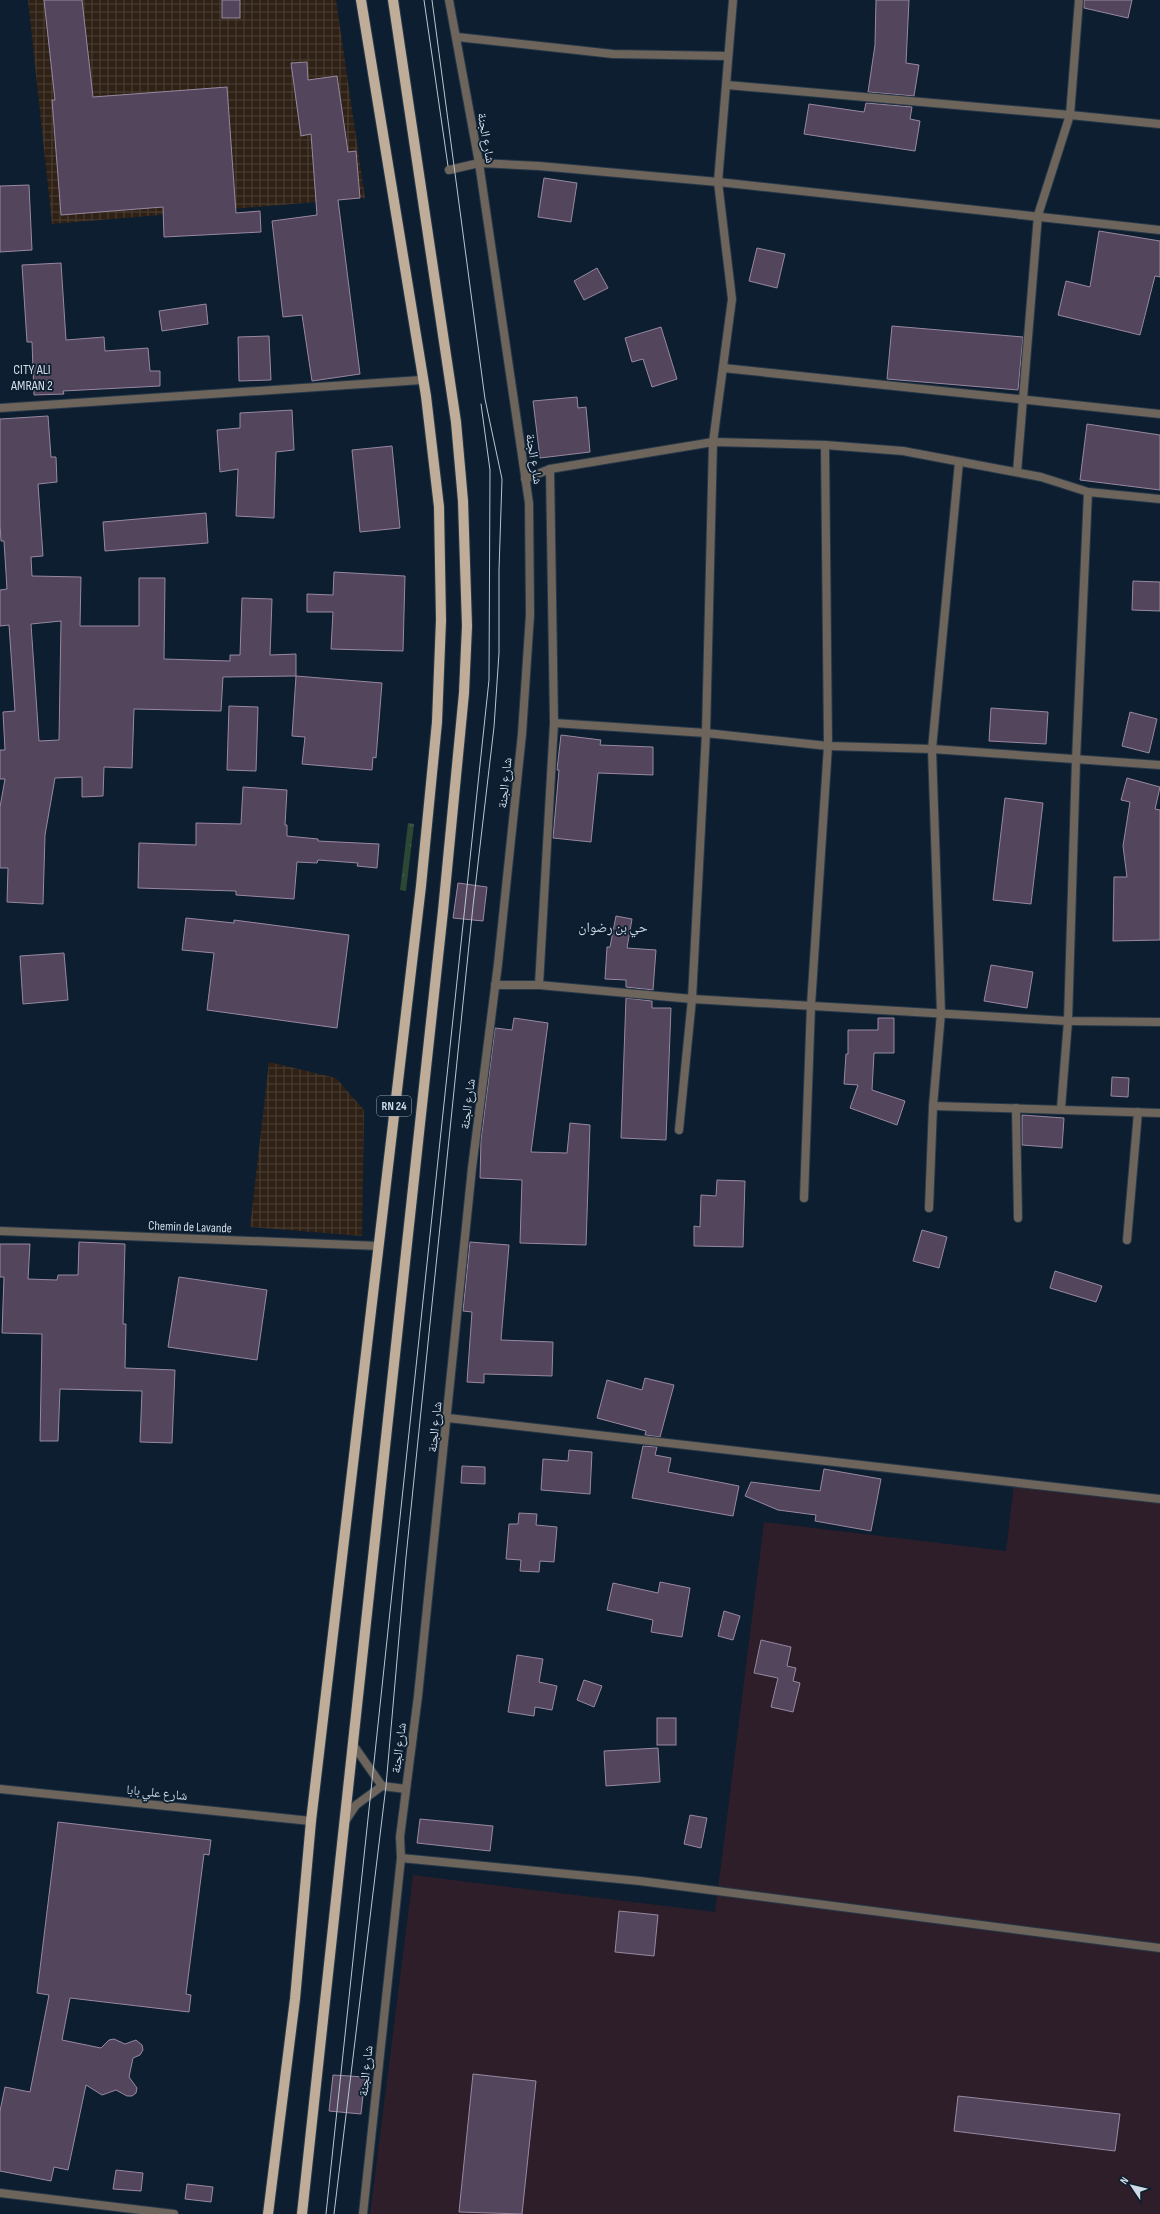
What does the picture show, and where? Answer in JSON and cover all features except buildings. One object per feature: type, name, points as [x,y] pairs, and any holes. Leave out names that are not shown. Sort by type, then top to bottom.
[{"type":"main road","name":"RN 24","points":[[268,2214],[295,1999],[311,1821],[421,886],[437,722],[441,620],[439,508],[422,380],[361,0]]},
{"type":"main road","name":"RN 24","points":[[302,2214],[354,1746],[444,904],[464,693],[467,626],[463,501],[456,422],[393,0]]},
{"type":"street","name":"شارع الجنة","points":[[363,2214],[401,1858],[400,1837],[418,1696],[448,1418],[472,1168],[496,985],[522,734],[530,615],[529,503],[479,163],[449,0]]},
{"type":"street","points":[[679,1130],[692,999],[706,733],[713,442],[732,299],[718,182],[733,0]]},
{"type":"street","points":[[1017,472],[1038,215],[1070,115],[1079,0]]},
{"type":"street","points":[[457,37],[613,54],[728,56]]},
{"type":"street","points":[[726,85],[1160,124]]},
{"type":"street","points":[[449,170],[479,163],[539,166],[718,182],[1038,215],[1160,230]]},
{"type":"street","points":[[723,368],[1160,414]]},
{"type":"street","points":[[0,408],[422,380]]},
{"type":"street","points":[[525,479],[550,469],[713,442],[825,445],[903,451],[1041,477],[1088,492],[1160,499]]},
{"type":"street","points":[[804,1198],[811,1005],[828,746],[825,445]]},
{"type":"street","points":[[929,1208],[933,1106],[941,1013],[932,749],[959,462]]},
{"type":"street","points":[[539,985],[554,723],[550,469]]},
{"type":"street","points":[[1061,1108],[1068,1021],[1076,760],[1088,492]]},
{"type":"street","points":[[554,723],[706,733],[828,746],[932,749],[1160,765]]},
{"type":"street","points":[[496,985],[539,985],[692,999],[1068,1021],[1160,1022]]},
{"type":"street","points":[[933,1106],[1061,1108],[1160,1113]]},
{"type":"street","points":[[1016,1108],[1018,1218]]},
{"type":"street","points":[[1127,1240],[1138,1112]]},
{"type":"street","name":"Chemin de Lavande","points":[[0,1231],[379,1246]]},
{"type":"street","points":[[448,1418],[1160,1499]]},
{"type":"street","points":[[354,1746],[382,1786]]},
{"type":"street","points":[[344,1827],[350,1813],[356,1805],[382,1786],[406,1789]]},
{"type":"street","name":"شارع علي بابا","points":[[0,1789],[311,1821]]},
{"type":"street","points":[[401,1858],[640,1881],[1160,1948]]},
{"type":"street","points":[[0,2193],[174,2214]]},
{"type":"shaded area","points":[[28,0],[336,0],[365,198],[52,224]]},
{"type":"shaded area","points":[[269,1062],[336,1078],[364,1110],[362,1236],[250,1227]]},
{"type":"shaded area","points":[[1014,1484],[1160,1502],[1160,2214],[370,2214],[413,1875],[715,1912],[764,1522],[1006,1551]]},
{"type":"green space","points":[[408,823],[414,824],[406,891],[400,890]]},
{"type":"tram line","points":[[424,0],[448,166]]},
{"type":"tram line","points":[[334,2214],[386,1786],[406,1557],[473,906],[494,727],[499,653],[499,570],[502,479],[485,399],[432,0]]},
{"type":"tram line","points":[[326,2214],[489,680],[490,470],[481,404]]},
{"type":"district","name":"CITY ALI AMRAN 2","points":[[32,378]]},
{"type":"district","name":"حي بن رضوان","points":[[613,927]]}]
